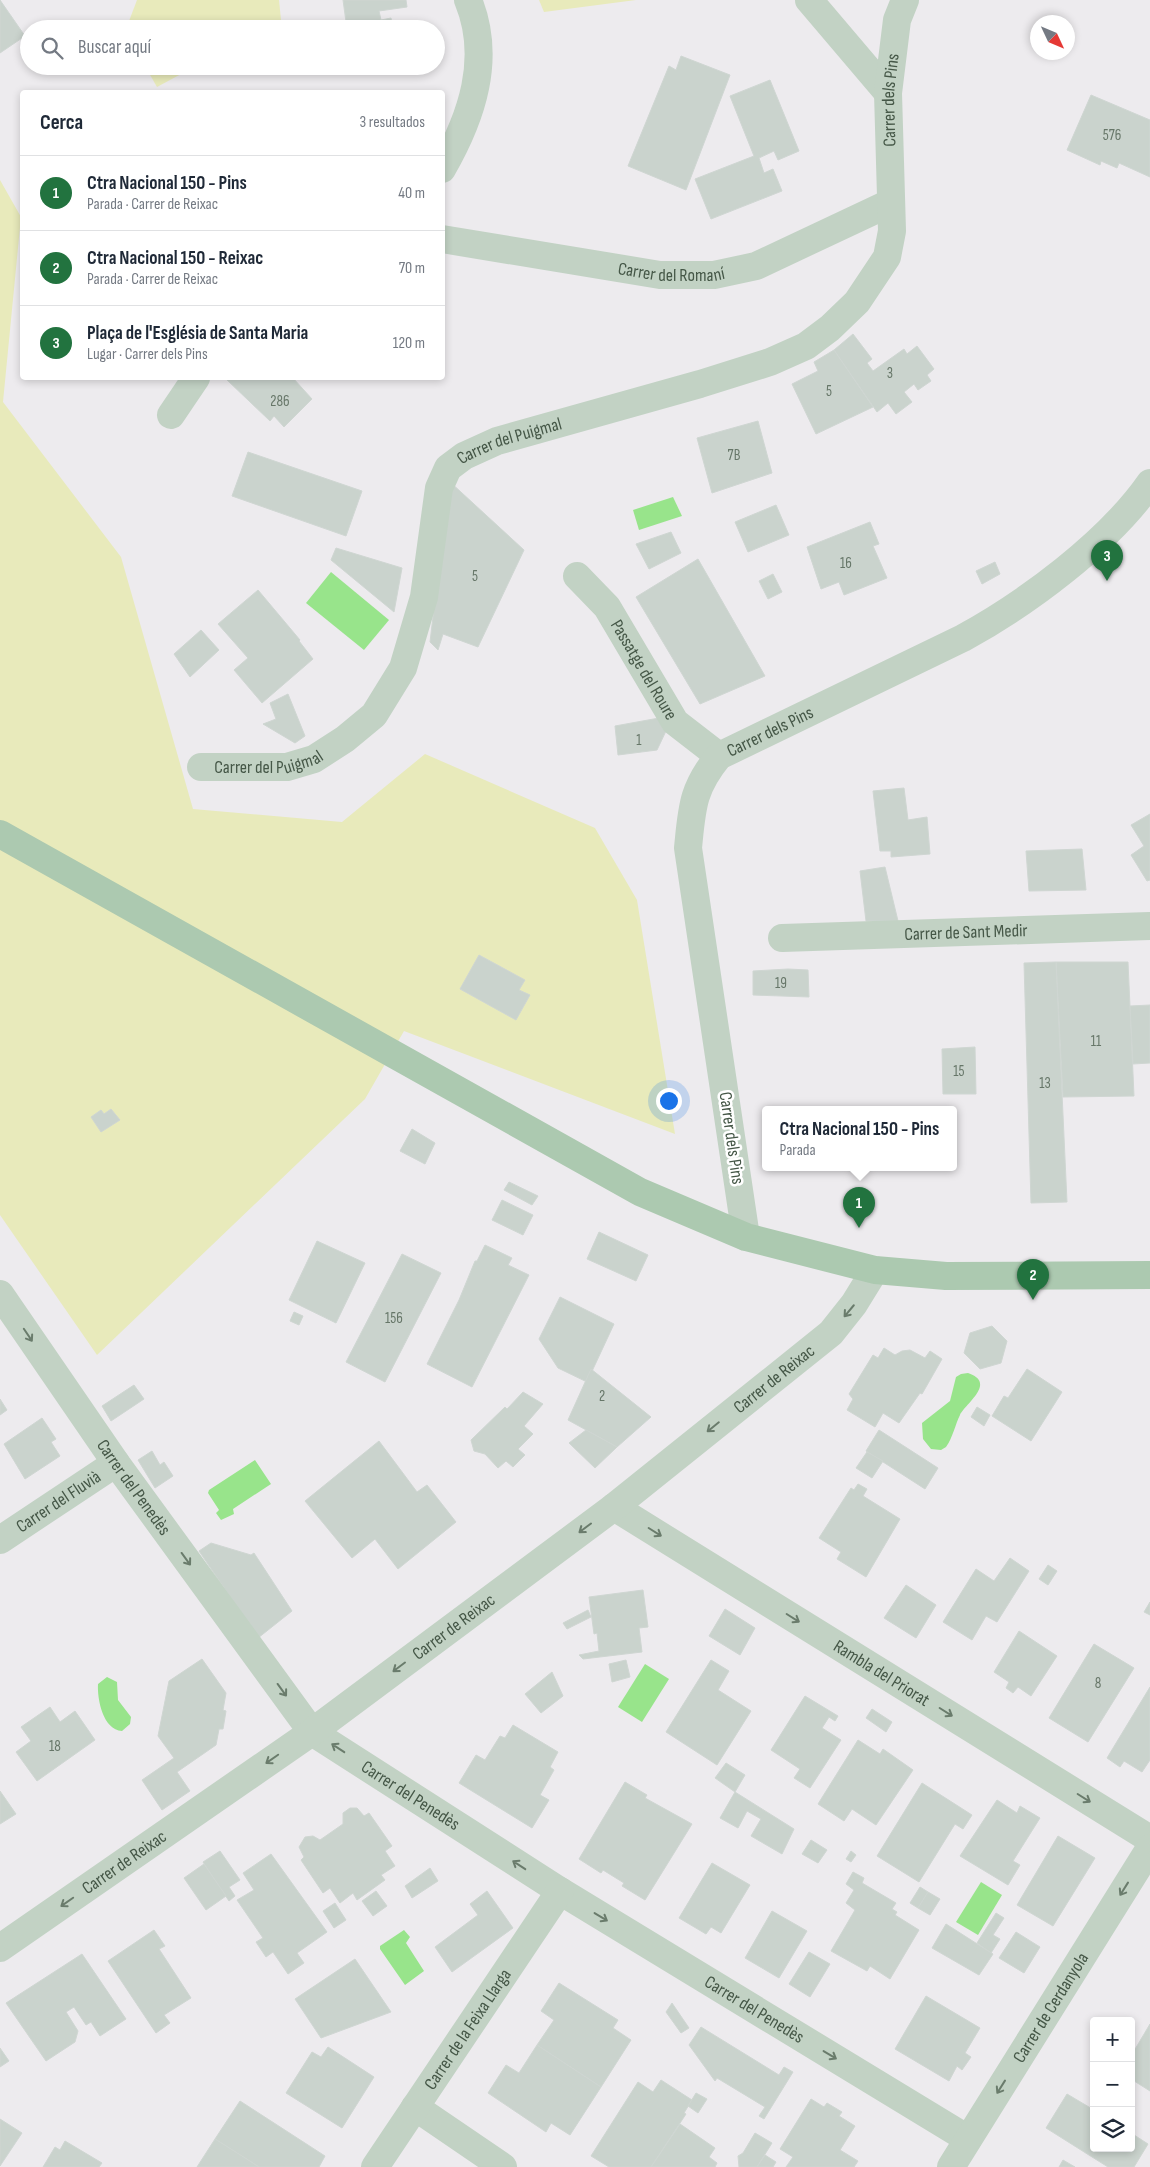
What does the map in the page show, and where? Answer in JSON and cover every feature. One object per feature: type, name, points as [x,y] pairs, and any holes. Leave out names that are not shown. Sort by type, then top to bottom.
[{"type":"main road","points":[[0,834],[640,1192],[746,1237],[875,1270],[946,1276],[1150,1276]]},
{"type":"street","points":[[445,165],[454,149],[475,96],[478,48],[476,19],[468,0]]},
{"type":"street","points":[[809,0],[888,93]]},
{"type":"street","name":"Carrer dels Pins","points":[[890,203],[888,93],[897,20],[905,0]]},
{"type":"street","name":"Carrer del Romaní","points":[[445,239],[660,275],[714,275],[756,266],[890,203]]},
{"type":"street","name":"Carrer del Puigmal","points":[[201,767],[288,767],[314,759],[345,740],[374,715],[403,668],[424,597],[439,488],[448,468],[464,456],[497,441],[700,384],[770,362],[806,346],[830,328],[856,302],[887,257],[892,231],[890,203]]},
{"type":"street","points":[[172,415],[195,380]]},
{"type":"street","name":"Carrer dels Pins","points":[[746,1237],[688,848],[695,794],[704,775],[719,756],[1002,617],[1050,581],[1113,527],[1150,483]]},
{"type":"street","name":"Passatge del Roure","points":[[577,576],[607,607],[675,722],[719,756]]},
{"type":"street","name":"Carrer de Sant Medir","points":[[782,938],[1150,926]]},
{"type":"street","name":"Carrer de Reixac","points":[[0,1948],[312,1732],[614,1506],[830,1333],[854,1304],[875,1270]]},
{"type":"street","name":"Carrer del Penedès","points":[[0,1294],[116,1463],[312,1732],[560,1891],[968,2140]]},
{"type":"street","name":"Carrer del Fluvià","points":[[0,1540],[116,1463]]},
{"type":"street","name":"Rambla del Priorat","points":[[614,1506],[1150,1838]]},
{"type":"street","name":"Carrer de Cerdanyola","points":[[951,2167],[1150,1848]]},
{"type":"street","name":"Carrer de la Feixa Llarga","points":[[375,2167],[560,1891]]},
{"type":"street","points":[[415,2107],[504,2167]]},
{"type":"shaded area","points":[[137,0],[279,0],[281,20],[129,20]]},
{"type":"shaded area","points":[[539,0],[636,0],[544,12]]},
{"type":"shaded area","points":[[150,75],[179,75],[157,87]]},
{"type":"shaded area","points":[[0,180],[20,215],[3,402],[121,557],[193,809],[342,822],[425,754],[595,828],[637,900],[675,1134],[404,1031],[365,1099],[97,1355],[0,1215]]},
{"type":"shaded area","points":[[673,497],[682,516],[639,530],[633,510]]},
{"type":"shaded area","points":[[331,572],[389,620],[364,650],[306,603]]},
{"type":"shaded area","points":[[968,1373],[976,1377],[980,1382],[980,1388],[960,1415],[946,1447],[941,1450],[931,1449],[923,1439],[922,1423],[950,1401],[956,1377]]},
{"type":"shaded area","points":[[255,1460],[271,1484],[233,1509],[234,1514],[221,1520],[216,1513],[219,1510],[208,1493],[209,1490]]},
{"type":"shaded area","points":[[645,1664],[669,1679],[642,1722],[618,1707]]},
{"type":"shaded area","points":[[107,1677],[117,1682],[118,1700],[131,1717],[130,1724],[122,1731],[110,1725],[102,1713],[98,1684]]},
{"type":"shaded area","points":[[981,1882],[1002,1895],[978,1935],[956,1922]]},
{"type":"shaded area","points":[[404,1930],[410,1937],[406,1943],[424,1971],[405,1985],[380,1949],[380,1946]]},
{"type":"building","points":[[0,0],[20,29],[20,39],[0,53]]},
{"type":"building","points":[[343,0],[406,0],[407,7],[379,11],[381,20],[346,20]]},
{"type":"building","points":[[681,56],[730,75],[686,190],[628,166],[669,66],[676,70]]},
{"type":"building","points":[[770,80],[799,151],[778,160],[774,151],[759,158],[764,173],[773,169],[782,191],[711,219],[695,179],[754,156],[730,96]]},
{"type":"building","points":[[1091,95],[1150,120],[1150,177],[1119,163],[1117,168],[1101,161],[1100,165],[1067,150]]},
{"type":"building","points":[[853,334],[872,359],[867,363],[873,371],[904,349],[907,354],[917,346],[934,369],[927,375],[931,381],[918,390],[914,384],[904,392],[912,402],[896,414],[888,403],[877,412],[834,350]]},
{"type":"building","points":[[834,350],[873,407],[816,434],[792,384],[818,371],[814,362]]},
{"type":"building","points":[[227,380],[295,380],[312,399],[284,427],[274,416],[270,421]]},
{"type":"building","points":[[758,421],[772,473],[712,493],[697,438]]},
{"type":"building","points":[[248,452],[362,491],[346,536],[232,496]]},
{"type":"building","points":[[449,481],[524,550],[478,647],[443,634],[438,650],[430,642]]},
{"type":"building","points":[[776,505],[789,535],[748,552],[735,522]]},
{"type":"building","points":[[870,522],[879,544],[873,546],[887,578],[844,595],[839,582],[821,589],[807,547]]},
{"type":"building","points":[[671,532],[681,553],[649,569],[636,544]]},
{"type":"building","points":[[336,548],[402,568],[394,612],[331,560]]},
{"type":"building","points":[[698,559],[765,676],[700,704],[636,597]]},
{"type":"building","points":[[995,562],[1000,574],[982,584],[976,571]]},
{"type":"building","points":[[773,574],[782,592],[768,599],[759,581]]},
{"type":"building","points":[[258,590],[300,640],[313,659],[262,703],[234,670],[248,658],[218,624]]},
{"type":"building","points":[[201,630],[219,650],[190,677],[174,654]]},
{"type":"building","points":[[288,694],[305,736],[295,743],[263,724],[276,719],[270,703]]},
{"type":"building","points":[[659,718],[666,731],[657,750],[618,755],[615,726]]},
{"type":"building","points":[[904,788],[908,820],[927,817],[930,854],[891,857],[891,851],[880,851],[873,791]]},
{"type":"building","points":[[1150,814],[1150,880],[1147,881],[1131,855],[1144,846],[1131,825]]},
{"type":"building","points":[[1082,849],[1086,890],[1029,891],[1026,851]]},
{"type":"building","points":[[885,867],[898,921],[866,921],[860,871]]},
{"type":"building","points":[[479,955],[525,980],[519,990],[530,995],[516,1020],[460,989]]},
{"type":"building","points":[[1056,962],[1128,962],[1134,1096],[1063,1097]]},
{"type":"building","points":[[1056,962],[1067,1202],[1031,1203],[1024,963]]},
{"type":"building","points":[[808,970],[809,997],[753,995],[753,971]]},
{"type":"building","points":[[1150,1005],[1150,1063],[1133,1064],[1130,1006]]},
{"type":"building","points":[[975,1047],[976,1094],[943,1094],[942,1049]]},
{"type":"building","points":[[111,1109],[120,1120],[101,1132],[91,1117],[101,1110],[104,1114]]},
{"type":"building","points":[[412,1129],[435,1143],[425,1164],[400,1151]]},
{"type":"building","points":[[509,1182],[538,1196],[532,1205],[504,1190]]},
{"type":"building","points":[[502,1200],[533,1215],[523,1235],[492,1220]]},
{"type":"building","points":[[599,1232],[648,1255],[636,1281],[587,1259]]},
{"type":"building","points":[[317,1241],[365,1263],[336,1323],[289,1300]]},
{"type":"building","points":[[485,1245],[512,1258],[508,1265],[529,1275],[472,1387],[427,1364],[459,1300],[475,1261],[477,1261]]},
{"type":"building","points":[[402,1254],[441,1273],[385,1382],[346,1362]]},
{"type":"building","points":[[560,1297],[614,1324],[587,1382],[558,1368],[539,1339]]},
{"type":"building","points":[[294,1312],[303,1316],[299,1325],[290,1321]]},
{"type":"building","points":[[992,1326],[1007,1341],[1001,1363],[980,1369],[964,1353],[970,1333]]},
{"type":"building","points":[[884,1348],[895,1355],[902,1351],[910,1350],[925,1358],[930,1351],[942,1359],[922,1394],[920,1393],[899,1423],[883,1413],[875,1427],[847,1410],[853,1399],[849,1394],[873,1355],[878,1358]]},
{"type":"building","points":[[591,1369],[651,1417],[617,1447],[568,1420]]},
{"type":"building","points":[[1027,1369],[1062,1392],[1031,1441],[992,1416],[1004,1396],[1008,1398]]},
{"type":"building","points":[[134,1385],[144,1399],[111,1421],[102,1406]]},
{"type":"building","points":[[523,1392],[543,1404],[524,1426],[533,1434],[518,1449],[525,1455],[513,1467],[506,1461],[498,1468],[485,1454],[474,1451],[471,1440],[505,1407],[507,1409]]},
{"type":"building","points":[[0,1399],[7,1410],[0,1415]]},
{"type":"building","points":[[977,1407],[990,1415],[984,1426],[971,1417]]},
{"type":"building","points":[[42,1418],[56,1439],[51,1442],[60,1456],[25,1479],[4,1444]]},
{"type":"building","points":[[586,1430],[617,1447],[595,1468],[569,1443]]},
{"type":"building","points":[[879,1430],[938,1468],[925,1489],[866,1451]]},
{"type":"building","points":[[379,1441],[417,1492],[427,1485],[456,1522],[398,1569],[375,1539],[352,1558],[305,1501]]},
{"type":"building","points":[[152,1451],[160,1465],[164,1462],[173,1476],[155,1488],[138,1460]]},
{"type":"building","points":[[867,1452],[883,1461],[872,1478],[856,1468]]},
{"type":"building","points":[[858,1484],[867,1489],[863,1496],[900,1519],[866,1577],[837,1559],[841,1552],[819,1538],[851,1488],[854,1490]]},
{"type":"building","points":[[211,1543],[251,1555],[254,1553],[292,1611],[258,1638],[199,1551]]},
{"type":"building","points":[[1010,1558],[1029,1571],[997,1622],[986,1616],[972,1640],[943,1622],[976,1569],[994,1581]]},
{"type":"building","points":[[1048,1565],[1057,1571],[1048,1585],[1039,1579]]},
{"type":"building","points":[[906,1585],[936,1605],[916,1638],[884,1618]]},
{"type":"building","points":[[643,1590],[648,1627],[639,1628],[642,1652],[583,1659],[579,1655],[599,1651],[597,1633],[594,1634],[589,1597]]},
{"type":"building","points":[[1150,1602],[1150,1615],[1144,1612]]},
{"type":"building","points":[[725,1609],[755,1628],[740,1655],[709,1636]]},
{"type":"building","points":[[588,1610],[591,1617],[567,1629],[563,1623]]},
{"type":"building","points":[[1019,1631],[1057,1656],[1031,1696],[1018,1687],[1013,1693],[1006,1688],[1009,1682],[994,1672]]},
{"type":"building","points":[[1094,1644],[1134,1668],[1088,1742],[1049,1718]]},
{"type":"building","points":[[202,1659],[226,1693],[223,1710],[226,1711],[223,1729],[219,1729],[216,1745],[177,1772],[190,1791],[162,1810],[142,1780],[174,1758],[158,1736],[169,1681]]},
{"type":"building","points":[[626,1660],[630,1677],[612,1682],[609,1664]]},
{"type":"building","points":[[711,1660],[729,1671],[718,1690],[751,1711],[717,1765],[666,1732]]},
{"type":"building","points":[[552,1672],[563,1696],[541,1713],[525,1694]]},
{"type":"building","points":[[1150,1687],[1150,1760],[1142,1772],[1124,1761],[1120,1767],[1107,1758]]},
{"type":"building","points":[[805,1696],[838,1716],[835,1721],[829,1717],[822,1728],[841,1740],[810,1788],[794,1778],[800,1769],[771,1750]]},
{"type":"building","points":[[50,1707],[60,1722],[75,1711],[95,1740],[37,1781],[16,1752],[31,1741],[21,1727]]},
{"type":"building","points":[[872,1709],[892,1722],[886,1732],[866,1718]]},
{"type":"building","points":[[513,1725],[558,1752],[550,1767],[554,1770],[540,1795],[549,1800],[532,1828],[459,1783],[476,1755],[485,1760],[500,1736],[505,1738]]},
{"type":"building","points":[[858,1740],[880,1754],[883,1749],[913,1770],[876,1825],[852,1809],[844,1821],[818,1804]]},
{"type":"building","points":[[726,1763],[745,1775],[735,1792],[715,1778]]},
{"type":"building","points":[[625,1782],[647,1795],[645,1798],[692,1824],[645,1900],[622,1886],[624,1883],[603,1870],[601,1873],[579,1859]]},
{"type":"building","points":[[922,1783],[972,1815],[963,1829],[955,1824],[919,1882],[877,1856]]},
{"type":"building","points":[[0,1791],[16,1814],[0,1824]]},
{"type":"building","points":[[735,1792],[794,1829],[782,1854],[751,1836],[761,1819],[747,1811],[738,1828],[720,1818]]},
{"type":"building","points":[[997,1800],[1017,1813],[1020,1806],[1040,1818],[1013,1861],[1020,1865],[1008,1885],[960,1856]]},
{"type":"building","points":[[350,1808],[357,1808],[364,1816],[369,1813],[392,1846],[385,1851],[395,1866],[381,1875],[385,1880],[357,1900],[353,1893],[340,1903],[330,1888],[323,1893],[301,1860],[304,1857],[299,1847],[305,1837],[313,1836],[320,1840],[343,1824],[343,1813]]},
{"type":"building","points":[[1058,1836],[1095,1858],[1053,1926],[1017,1905]]},
{"type":"building","points":[[811,1840],[827,1850],[818,1863],[802,1854]]},
{"type":"building","points":[[220,1851],[240,1880],[229,1887],[235,1896],[229,1901],[203,1862]]},
{"type":"building","points":[[851,1851],[856,1855],[851,1862],[846,1859]]},
{"type":"building","points":[[271,1854],[327,1932],[297,1953],[304,1963],[288,1974],[273,1952],[266,1957],[256,1942],[263,1938],[237,1900],[254,1890],[243,1873]]},
{"type":"building","points":[[712,1863],[750,1885],[721,1933],[711,1927],[706,1934],[679,1918]]},
{"type":"building","points":[[204,1864],[226,1896],[206,1910],[184,1878]]},
{"type":"building","points":[[430,1868],[438,1881],[412,1898],[405,1886]]},
{"type":"building","points":[[853,1872],[864,1878],[862,1883],[896,1903],[892,1909],[897,1912],[895,1915],[919,1930],[890,1979],[870,1966],[867,1971],[831,1951],[855,1910],[846,1903],[854,1890],[846,1884]]},
{"type":"building","points":[[920,1887],[928,1892],[918,1908],[910,1903]]},
{"type":"building","points":[[376,1891],[387,1906],[373,1916],[362,1901]]},
{"type":"building","points":[[487,1891],[513,1928],[452,1972],[435,1947],[478,1915],[470,1904]]},
{"type":"building","points":[[928,1892],[940,1899],[930,1915],[918,1908]]},
{"type":"building","points":[[335,1903],[346,1920],[334,1928],[323,1911]]},
{"type":"building","points":[[772,1911],[807,1931],[779,1978],[745,1958]]},
{"type":"building","points":[[996,1913],[1004,1918],[993,1935],[1000,1939],[991,1953],[977,1943]]},
{"type":"building","points":[[946,1924],[993,1954],[979,1975],[932,1948]]},
{"type":"building","points":[[154,1930],[165,1946],[159,1949],[191,1998],[164,2015],[170,2023],[156,2033],[108,1961]]},
{"type":"building","points":[[1016,1932],[1040,1947],[1024,1973],[999,1958]]},
{"type":"building","points":[[809,1952],[830,1964],[810,1997],[789,1984]]},
{"type":"building","points":[[82,1954],[126,2019],[100,2036],[91,2022],[86,2025],[74,2007],[66,2012],[78,2031],[75,2042],[46,2061],[6,2003]]},
{"type":"building","points":[[355,1959],[391,2012],[321,2038],[295,1999]]},
{"type":"building","points":[[559,1983],[618,2020],[613,2028],[631,2040],[601,2087],[537,2045],[554,2020],[541,2011]]},
{"type":"building","points":[[926,1996],[980,2028],[965,2053],[971,2057],[962,2070],[957,2066],[949,2081],[895,2049]]},
{"type":"building","points":[[672,2003],[689,2028],[681,2033],[666,2012]]},
{"type":"building","points":[[1150,2024],[1150,2091],[1135,2082],[1135,2049]]},
{"type":"building","points":[[701,2027],[779,2075],[784,2067],[793,2072],[764,2119],[759,2116],[765,2107],[717,2078],[715,2081],[689,2045]]},
{"type":"building","points":[[537,2045],[601,2087],[570,2135],[551,2123],[546,2132],[488,2093],[506,2065],[519,2073]]},
{"type":"building","points":[[328,2047],[374,2077],[342,2128],[286,2093],[312,2052],[321,2057]]},
{"type":"building","points":[[0,2048],[9,2061],[0,2067]]},
{"type":"building","points":[[661,2080],[692,2100],[684,2113],[686,2114],[651,2167],[609,2167],[591,2156],[638,2082],[653,2092]]},
{"type":"building","points":[[696,2093],[707,2099],[698,2113],[688,2106]]},
{"type":"building","points":[[1067,2094],[1090,2108],[1090,2152],[1135,2152],[1135,2136],[1148,2144],[1134,2167],[1108,2167],[1046,2128]]},
{"type":"building","points":[[811,2099],[824,2107],[827,2103],[842,2112],[839,2116],[855,2126],[840,2150],[858,2161],[854,2167],[786,2167],[793,2157],[780,2149]]},
{"type":"building","points":[[240,2101],[325,2156],[319,2167],[259,2167],[215,2139]]},
{"type":"building","points":[[0,2119],[22,2133],[0,2166]]},
{"type":"building","points":[[680,2124],[715,2148],[709,2157],[717,2163],[715,2167],[651,2167]]},
{"type":"building","points":[[755,2133],[772,2143],[757,2167],[739,2167],[738,2156],[743,2153]]},
{"type":"building","points":[[215,2139],[242,2156],[259,2167],[197,2167]]},
{"type":"building","points":[[65,2141],[102,2163],[99,2167],[43,2167],[55,2147],[60,2150]]},
{"type":"building","points":[[765,2155],[776,2162],[773,2167],[757,2167]]},
{"type":"building","points":[[1063,2160],[1075,2167],[1059,2167]]},
{"type":"place","name":"Plaça de l'Església de Santa Maria","points":[[1107,581]]},
{"type":"place","name":"Ctra Nacional 150 - Pins","points":[[859,1228]]},
{"type":"place","name":"Ctra Nacional 150 - Reixac","points":[[1033,1300]]}]
